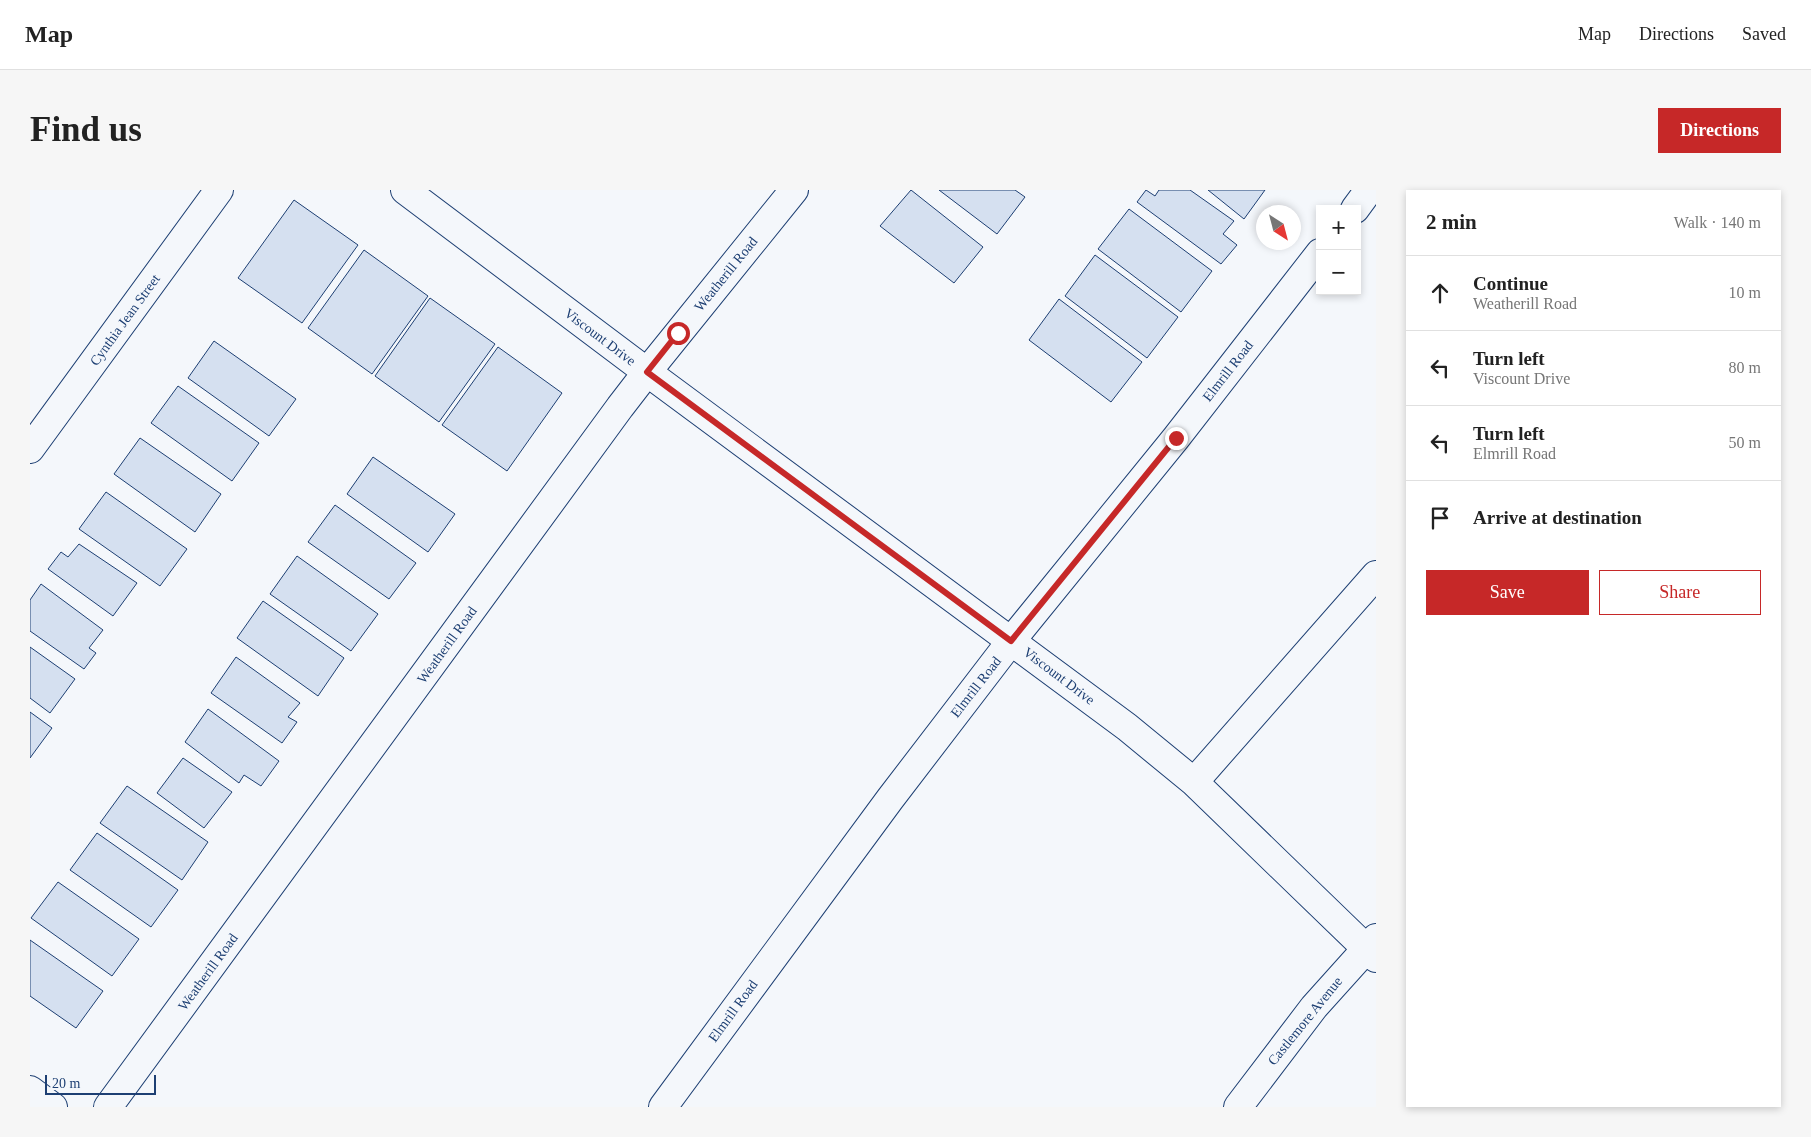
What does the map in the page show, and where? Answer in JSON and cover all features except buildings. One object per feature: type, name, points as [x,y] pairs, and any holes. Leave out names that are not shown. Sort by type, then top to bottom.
[{"type":"street","name":"Cynthia Jean Street","points":[[30,449],[219,190]]},
{"type":"street","name":"Viscount Drive","points":[[404,190],[1127,727],[1194,782],[1373,948]]},
{"type":"street","name":"Weatherill Road","points":[[108,1107],[647,372],[794,190]]},
{"type":"street","points":[[1358,205],[1369,190]]},
{"type":"street","name":"Elmrill Road","points":[[663,1107],[890,799],[1011,641],[1176,438],[1316,258]]},
{"type":"street","points":[[1194,782],[1376,574]]},
{"type":"street","name":"Castlemore Avenue","points":[[1238,1107],[1314,1007],[1373,948]]},
{"type":"street","points":[[30,1090],[54,1107]]},
{"type":"route","points":[[678,333],[647,372],[1011,641],[1176,438]]}]
